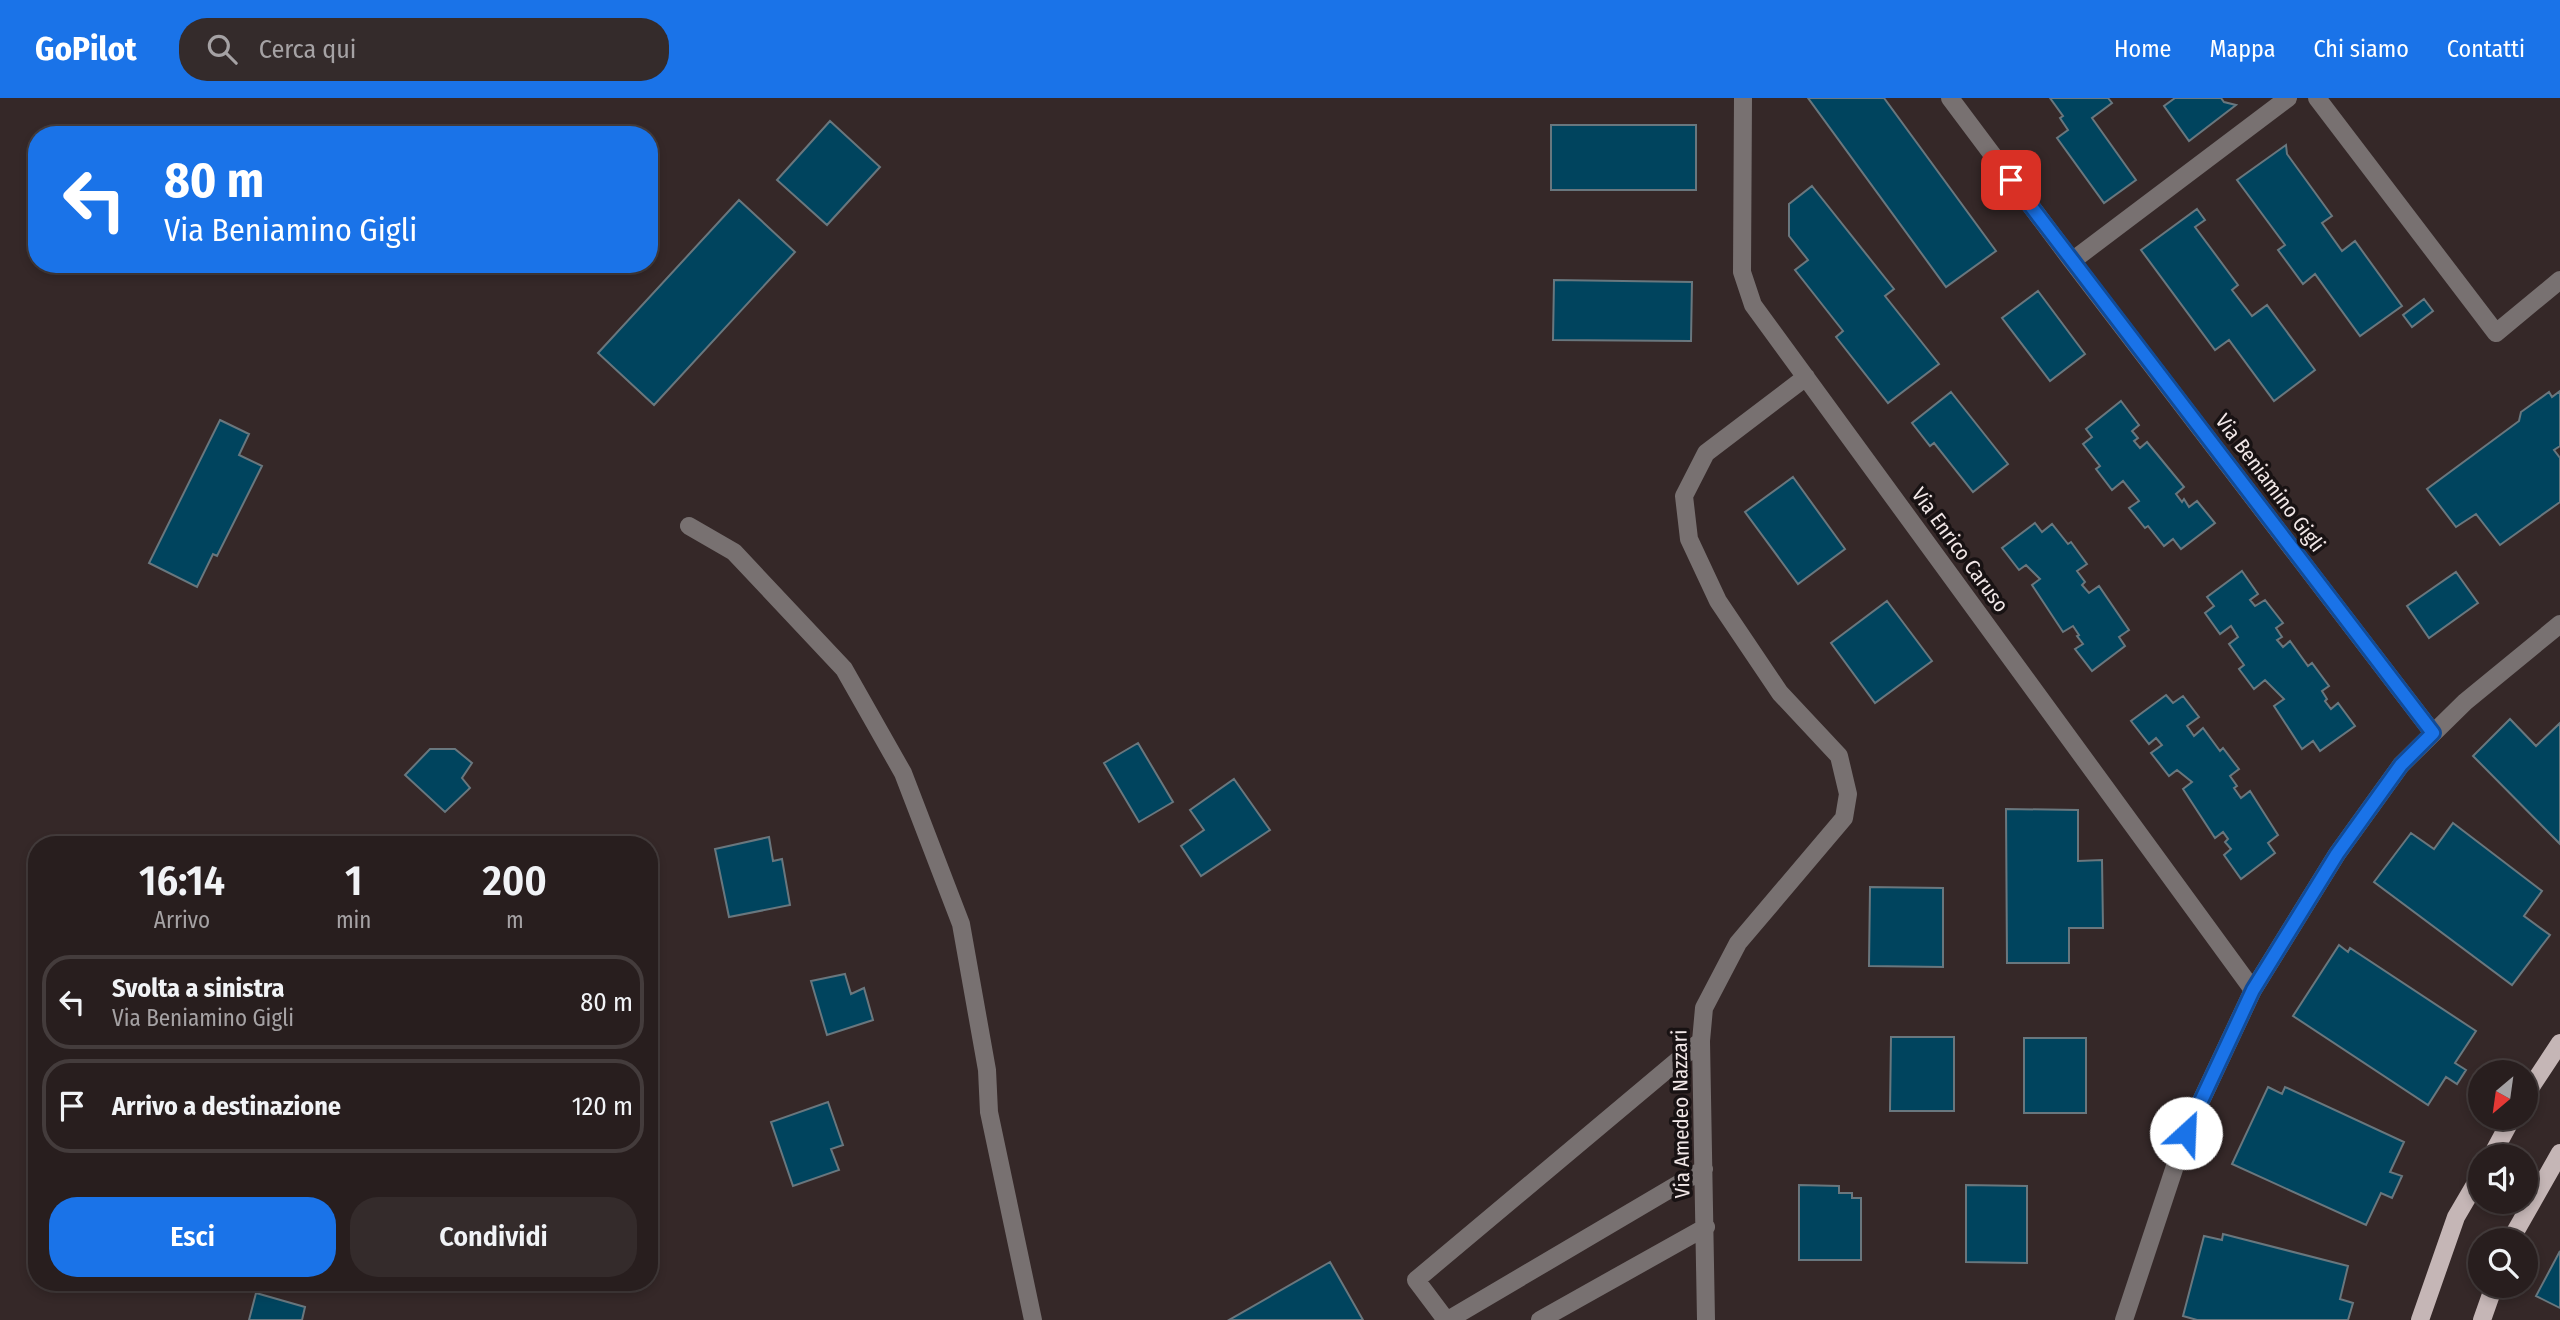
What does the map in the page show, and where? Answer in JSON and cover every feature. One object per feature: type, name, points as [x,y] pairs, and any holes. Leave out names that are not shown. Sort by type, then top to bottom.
[{"type":"main road","points":[[2538,1076],[2560,1043]]},
{"type":"main road","points":[[2517,1228],[2560,1153]]},
{"type":"main road","points":[[2420,1320],[2456,1217],[2468,1196]]},
{"type":"main road","points":[[2482,1320],[2490,1298]]},
{"type":"street","name":"Via Enrico Caruso","points":[[1743,98],[1742,272],[1753,305],[2253,990]]},
{"type":"street","name":"Via Beniamino Gigli","points":[[1950,98],[2433,733]]},
{"type":"street","points":[[2072,261],[2288,98]]},
{"type":"street","points":[[2317,98],[2496,333],[2560,280]]},
{"type":"street","name":"Via Amedeo Nazzari","points":[[1706,1320],[1701,1041],[1704,1008],[1738,943],[1844,818],[1848,794],[1839,756],[1780,693],[1718,601],[1689,539],[1684,496],[1706,453],[1806,377]]},
{"type":"street","points":[[689,526],[734,552],[844,669],[903,773],[961,924],[987,1070],[989,1112],[1033,1320]]},
{"type":"street","points":[[2124,1320],[2186,1133],[2253,990],[2337,854],[2401,765],[2465,702],[2560,624]]},
{"type":"street","points":[[1701,1041],[1416,1280],[1447,1320],[1704,1169]]},
{"type":"street","name":"Via Amedeo Nazzari","points":[[1540,1320],[1706,1227]]},
{"type":"building","points":[[1808,98],[1884,98],[1996,251],[1946,287]]},
{"type":"building","points":[[2050,98],[2108,98],[2112,103],[2092,118],[2136,180],[2104,203],[2057,138],[2068,130],[2060,118],[2063,116]]},
{"type":"building","points":[[2175,98],[2221,98],[2224,102],[2236,105],[2189,141],[2164,106]]},
{"type":"building","points":[[830,121],[880,167],[827,225],[777,180]]},
{"type":"building","points":[[1551,125],[1696,125],[1696,190],[1551,190]]},
{"type":"building","points":[[2286,145],[2287,154],[2332,216],[2322,223],[2342,251],[2355,241],[2402,306],[2360,336],[2315,274],[2303,284],[2278,250],[2285,245],[2237,180]]},
{"type":"building","points":[[1812,186],[1894,289],[1885,296],[1939,364],[1888,403],[1836,337],[1843,331],[1795,270],[1808,260],[1789,236],[1789,204]]},
{"type":"building","points":[[739,200],[795,252],[654,405],[598,353]]},
{"type":"building","points":[[2197,209],[2205,220],[2195,227],[2238,285],[2232,290],[2252,316],[2267,305],[2315,370],[2274,401],[2229,340],[2215,350],[2141,250]]},
{"type":"building","points":[[1554,280],[1692,282],[1691,341],[1553,340]]},
{"type":"building","points":[[2038,291],[2085,354],[2050,381],[2002,318]]},
{"type":"building","points":[[2424,299],[2433,311],[2412,327],[2403,315]]},
{"type":"building","points":[[2560,391],[2560,446],[2554,450],[2560,458],[2560,502],[2500,545],[2476,514],[2456,527],[2427,489],[2519,421],[2521,412],[2549,392],[2552,397]]},
{"type":"building","points":[[1951,392],[2008,464],[1973,492],[1934,443],[1930,446],[1912,423]]},
{"type":"building","points":[[2121,401],[2139,425],[2132,431],[2138,438],[2134,441],[2140,448],[2147,442],[2184,487],[2176,494],[2182,502],[2184,499],[2189,507],[2197,501],[2215,523],[2181,549],[2173,539],[2164,546],[2148,526],[2145,528],[2129,508],[2139,501],[2123,481],[2112,490],[2096,469],[2100,466],[2083,444],[2092,437],[2086,429]]},
{"type":"building","points":[[220,420],[249,434],[239,455],[262,466],[217,556],[213,554],[197,587],[149,563]]},
{"type":"building","points":[[1793,477],[1845,549],[1798,584],[1745,512]]},
{"type":"building","points":[[2035,523],[2042,532],[2052,524],[2068,544],[2071,542],[2087,564],[2077,571],[2085,582],[2082,585],[2089,593],[2099,586],[2129,630],[2119,637],[2125,646],[2092,671],[2075,649],[2083,644],[2073,626],[2063,632],[2032,585],[2040,579],[2026,565],[2019,570],[2002,548]]},
{"type":"building","points":[[2242,571],[2258,594],[2250,600],[2255,606],[2265,600],[2283,623],[2276,628],[2282,637],[2277,640],[2283,647],[2290,641],[2308,666],[2312,663],[2329,686],[2322,691],[2327,699],[2325,701],[2331,709],[2338,703],[2355,726],[2320,751],[2313,741],[2302,749],[2274,706],[2284,699],[2265,680],[2254,689],[2239,669],[2244,665],[2229,644],[2238,637],[2231,626],[2220,634],[2205,613],[2214,606],[2207,597]]},
{"type":"building","points":[[2456,572],[2478,603],[2429,638],[2407,606]]},
{"type":"building","points":[[1887,601],[1932,661],[1875,703],[1831,643]]},
{"type":"building","points":[[2166,695],[2173,703],[2183,696],[2199,717],[2187,726],[2194,736],[2203,728],[2220,751],[2223,748],[2239,769],[2230,776],[2237,786],[2234,788],[2241,798],[2250,791],[2278,835],[2268,843],[2275,853],[2241,879],[2224,855],[2231,849],[2225,842],[2228,839],[2223,832],[2215,838],[2183,789],[2192,782],[2177,770],[2169,776],[2151,753],[2162,745],[2156,738],[2149,744],[2131,721]]},
{"type":"building","points":[[2510,719],[2536,746],[2560,723],[2560,844],[2473,756]]},
{"type":"building","points":[[1138,743],[1173,802],[1139,822],[1104,763]]},
{"type":"building","points":[[430,749],[455,749],[472,763],[462,778],[470,788],[445,812],[405,775]]},
{"type":"building","points":[[1234,779],[1270,830],[1201,876],[1181,846],[1204,830],[1190,810]]},
{"type":"building","points":[[2006,809],[2078,810],[2078,861],[2102,860],[2103,928],[2069,928],[2069,963],[2007,963]]},
{"type":"building","points":[[2453,823],[2542,891],[2524,916],[2550,935],[2512,985],[2374,882],[2411,833],[2434,849]]},
{"type":"building","points":[[769,837],[773,861],[782,859],[790,905],[729,917],[715,849]]},
{"type":"building","points":[[1870,887],[1943,888],[1943,967],[1869,966]]},
{"type":"building","points":[[2339,945],[2348,952],[2350,948],[2476,1031],[2455,1063],[2466,1070],[2457,1084],[2446,1077],[2428,1105],[2293,1016]]},
{"type":"building","points":[[845,974],[851,994],[864,988],[873,1020],[827,1035],[811,981]]},
{"type":"building","points":[[1891,1037],[1954,1037],[1954,1111],[1890,1111]]},
{"type":"building","points":[[2024,1038],[2086,1038],[2086,1113],[2024,1113]]},
{"type":"building","points":[[2268,1087],[2282,1094],[2285,1087],[2404,1142],[2390,1172],[2402,1176],[2392,1198],[2381,1193],[2366,1225],[2232,1164]]},
{"type":"building","points":[[828,1102],[843,1145],[831,1149],[839,1170],[793,1186],[771,1122]]},
{"type":"building","points":[[1799,1185],[1839,1186],[1839,1193],[1852,1193],[1852,1198],[1861,1198],[1861,1260],[1799,1260]]},
{"type":"building","points":[[1966,1185],[2027,1186],[2027,1263],[1966,1262]]},
{"type":"building","points":[[2223,1234],[2348,1266],[2340,1299],[2353,1303],[2348,1320],[2197,1320],[2183,1316],[2204,1236],[2222,1240]]},
{"type":"building","points":[[2560,1251],[2560,1308],[2538,1297]]},
{"type":"building","points":[[1330,1262],[1363,1320],[1229,1320]]},
{"type":"building","points":[[256,1293],[305,1307],[302,1320],[249,1320]]},
{"type":"route","points":[[2011,180],[2433,733],[2401,765],[2337,854],[2253,990],[2186,1133]]}]
